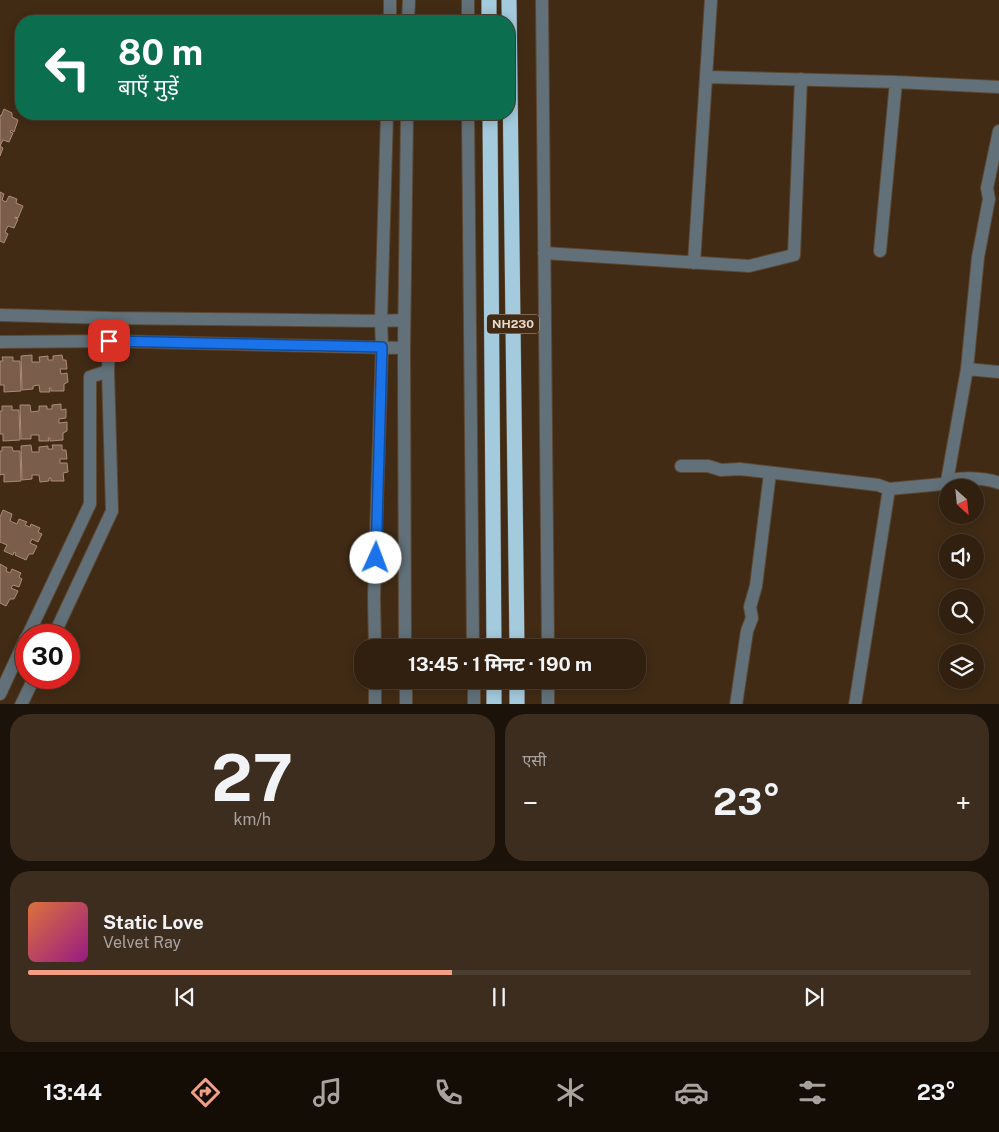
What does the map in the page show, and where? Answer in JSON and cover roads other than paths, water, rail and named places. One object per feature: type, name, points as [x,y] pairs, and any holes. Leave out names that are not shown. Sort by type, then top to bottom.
[{"type":"highway","points":[[489,0],[489,15]]},
{"type":"highway","name":"NH230","points":[[509,0],[509,15]]},
{"type":"highway","name":"NH230","points":[[490,120],[494,639]]},
{"type":"highway","name":"NH230","points":[[510,120],[517,639]]},
{"type":"highway","points":[[494,689],[494,704]]},
{"type":"highway","points":[[517,689],[518,704]]},
{"type":"street","points":[[390,0],[390,15]]},
{"type":"street","points":[[408,15],[409,0]]},
{"type":"street","points":[[468,0],[468,15]]},
{"type":"street","points":[[542,0],[548,639]]},
{"type":"street","points":[[694,263],[711,0]]},
{"type":"street","points":[[707,77],[999,87]]},
{"type":"street","points":[[544,253],[748,266],[794,255],[801,79]]},
{"type":"street","points":[[880,250],[896,82]]},
{"type":"street","points":[[375,639],[374,597],[387,120]]},
{"type":"street","points":[[405,639],[404,320],[407,120]]},
{"type":"street","points":[[468,120],[473,639]]},
{"type":"street","points":[[947,479],[967,368],[978,257],[989,199],[987,188],[999,131]]},
{"type":"street","points":[[0,315],[110,318],[404,320]]},
{"type":"street","points":[[59,624],[112,511],[108,371],[110,318]]},
{"type":"street","points":[[0,342],[109,341],[404,348]]},
{"type":"street","points":[[967,368],[999,372]]},
{"type":"street","points":[[33,624],[90,504],[90,377],[108,371]]},
{"type":"street","points":[[681,466],[708,466],[721,470],[740,469],[878,485],[889,489],[939,484]]},
{"type":"street","points":[[736,704],[747,631],[752,618],[750,607],[756,586],[770,473]]},
{"type":"street","points":[[958,479],[971,479]]},
{"type":"street","points":[[984,481],[999,483]]},
{"type":"street","points":[[855,704],[889,489]]},
{"type":"street","points":[[0,694],[15,662]]},
{"type":"street","points":[[21,704],[28,689]]},
{"type":"street","points":[[375,689],[375,704]]},
{"type":"street","points":[[406,689],[406,704]]},
{"type":"street","points":[[474,689],[474,704]]},
{"type":"street","points":[[548,689],[548,704]]}]
